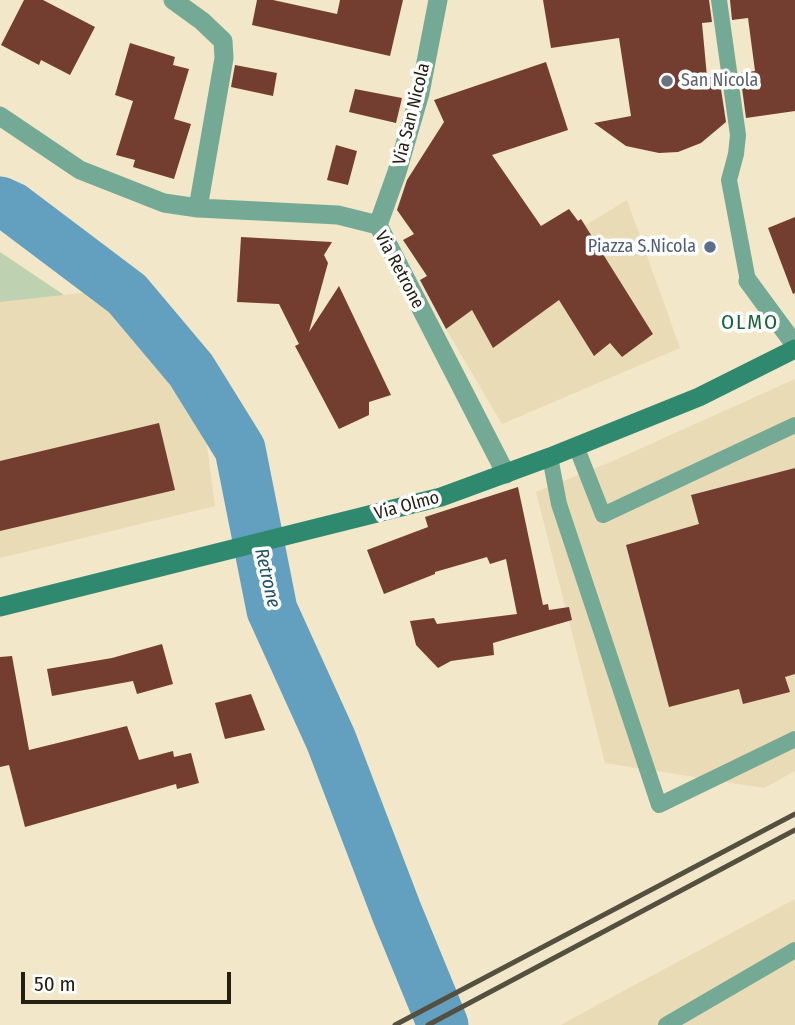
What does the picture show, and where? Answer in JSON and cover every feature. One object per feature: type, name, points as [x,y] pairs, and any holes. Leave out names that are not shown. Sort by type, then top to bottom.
[{"type":"main road","name":"Via Olmo","points":[[0,607],[441,497],[699,397],[795,347]]},
{"type":"street","points":[[173,0],[202,21],[223,41],[224,58],[198,208]]},
{"type":"street","name":"Via San Nicola","points":[[377,225],[397,172],[420,93],[439,0]]},
{"type":"street","name":"Via Retrone","points":[[0,116],[80,170],[164,203],[198,208],[338,215],[377,225],[506,474]]},
{"type":"street","points":[[748,281],[795,347]]},
{"type":"lane","points":[[719,0],[738,135],[729,180],[748,281]]},
{"type":"lane","points":[[576,446],[603,515],[795,425]]},
{"type":"lane","points":[[550,457],[559,504],[659,805],[795,739]]},
{"type":"lane","points":[[666,1025],[795,950]]},
{"type":"shaded area","points":[[627,200],[680,348],[502,424],[446,329],[472,310],[493,347],[541,226],[569,209],[578,221],[581,219],[586,225]]},
{"type":"shaded area","points":[[91,292],[189,397],[204,424],[215,506],[0,558],[0,302]]},
{"type":"shaded area","points":[[795,379],[795,771],[764,788],[605,763],[536,492],[613,461]]},
{"type":"shaded area","points":[[795,899],[795,1025],[561,1025],[601,1003]]},
{"type":"green space","points":[[0,252],[64,295],[0,302]]},
{"type":"building","points":[[24,0],[43,0],[95,27],[70,75],[41,60],[39,65],[1,45]]},
{"type":"building","points":[[257,0],[273,0],[337,14],[340,0],[403,0],[390,56],[252,25]]},
{"type":"building","name":"San Nicola","points":[[543,0],[709,0],[712,22],[702,23],[707,77],[719,76],[726,122],[701,143],[678,152],[659,153],[626,146],[594,123],[631,116],[619,38],[551,48]]},
{"type":"building","points":[[730,0],[795,0],[795,111],[746,118],[740,73],[755,71],[748,18],[732,20]]},
{"type":"building","points":[[130,43],[175,57],[173,65],[189,69],[174,119],[191,124],[174,179],[133,167],[135,160],[116,155],[133,101],[115,95]]},
{"type":"building","points":[[546,62],[568,130],[492,155],[541,226],[569,209],[578,221],[581,219],[653,334],[622,357],[610,343],[594,356],[559,300],[493,348],[472,310],[446,329],[420,280],[427,276],[403,240],[414,234],[397,210],[407,180],[444,122],[434,100]]},
{"type":"building","points":[[235,65],[277,73],[273,96],[231,87]]},
{"type":"building","points":[[355,89],[402,98],[396,123],[349,112]]},
{"type":"building","points":[[336,145],[357,151],[348,185],[327,180]]},
{"type":"building","points":[[795,217],[795,293],[793,294],[768,228]]},
{"type":"building","points":[[241,237],[332,242],[324,255],[328,263],[309,332],[339,286],[391,395],[369,402],[369,415],[339,429],[295,346],[299,344],[279,304],[237,302]]},
{"type":"building","points":[[159,423],[175,490],[0,531],[0,461]]},
{"type":"building","points":[[795,468],[795,674],[785,677],[790,692],[743,704],[739,689],[669,707],[626,545],[699,524],[691,495]]},
{"type":"building","points":[[518,487],[543,605],[548,604],[549,610],[569,607],[572,620],[493,643],[494,655],[451,661],[438,668],[416,645],[410,621],[434,618],[437,624],[517,614],[506,559],[490,564],[487,557],[435,572],[384,594],[367,550],[428,527],[425,517]]},
{"type":"building","points":[[162,644],[173,684],[137,694],[133,681],[52,696],[47,669],[112,658]]},
{"type":"building","points":[[12,656],[29,750],[127,726],[139,760],[173,751],[174,757],[191,753],[199,783],[177,789],[176,784],[25,827],[9,765],[0,767],[0,657]]},
{"type":"building","points":[[251,694],[265,730],[225,739],[215,703]]},
{"type":"waterway","name":"Retrone","points":[[0,202],[13,208],[127,294],[191,370],[240,449],[272,610],[331,740],[443,1025]]},
{"type":"railway","points":[[395,1025],[795,814]]},
{"type":"railway","points":[[428,1025],[795,830]]},
{"type":"place","name":"San Nicola","points":[[667,81]]},
{"type":"place","name":"Piazza S.Nicola","points":[[710,247]]},
{"type":"district","name":"OLMO","points":[[750,323]]}]
